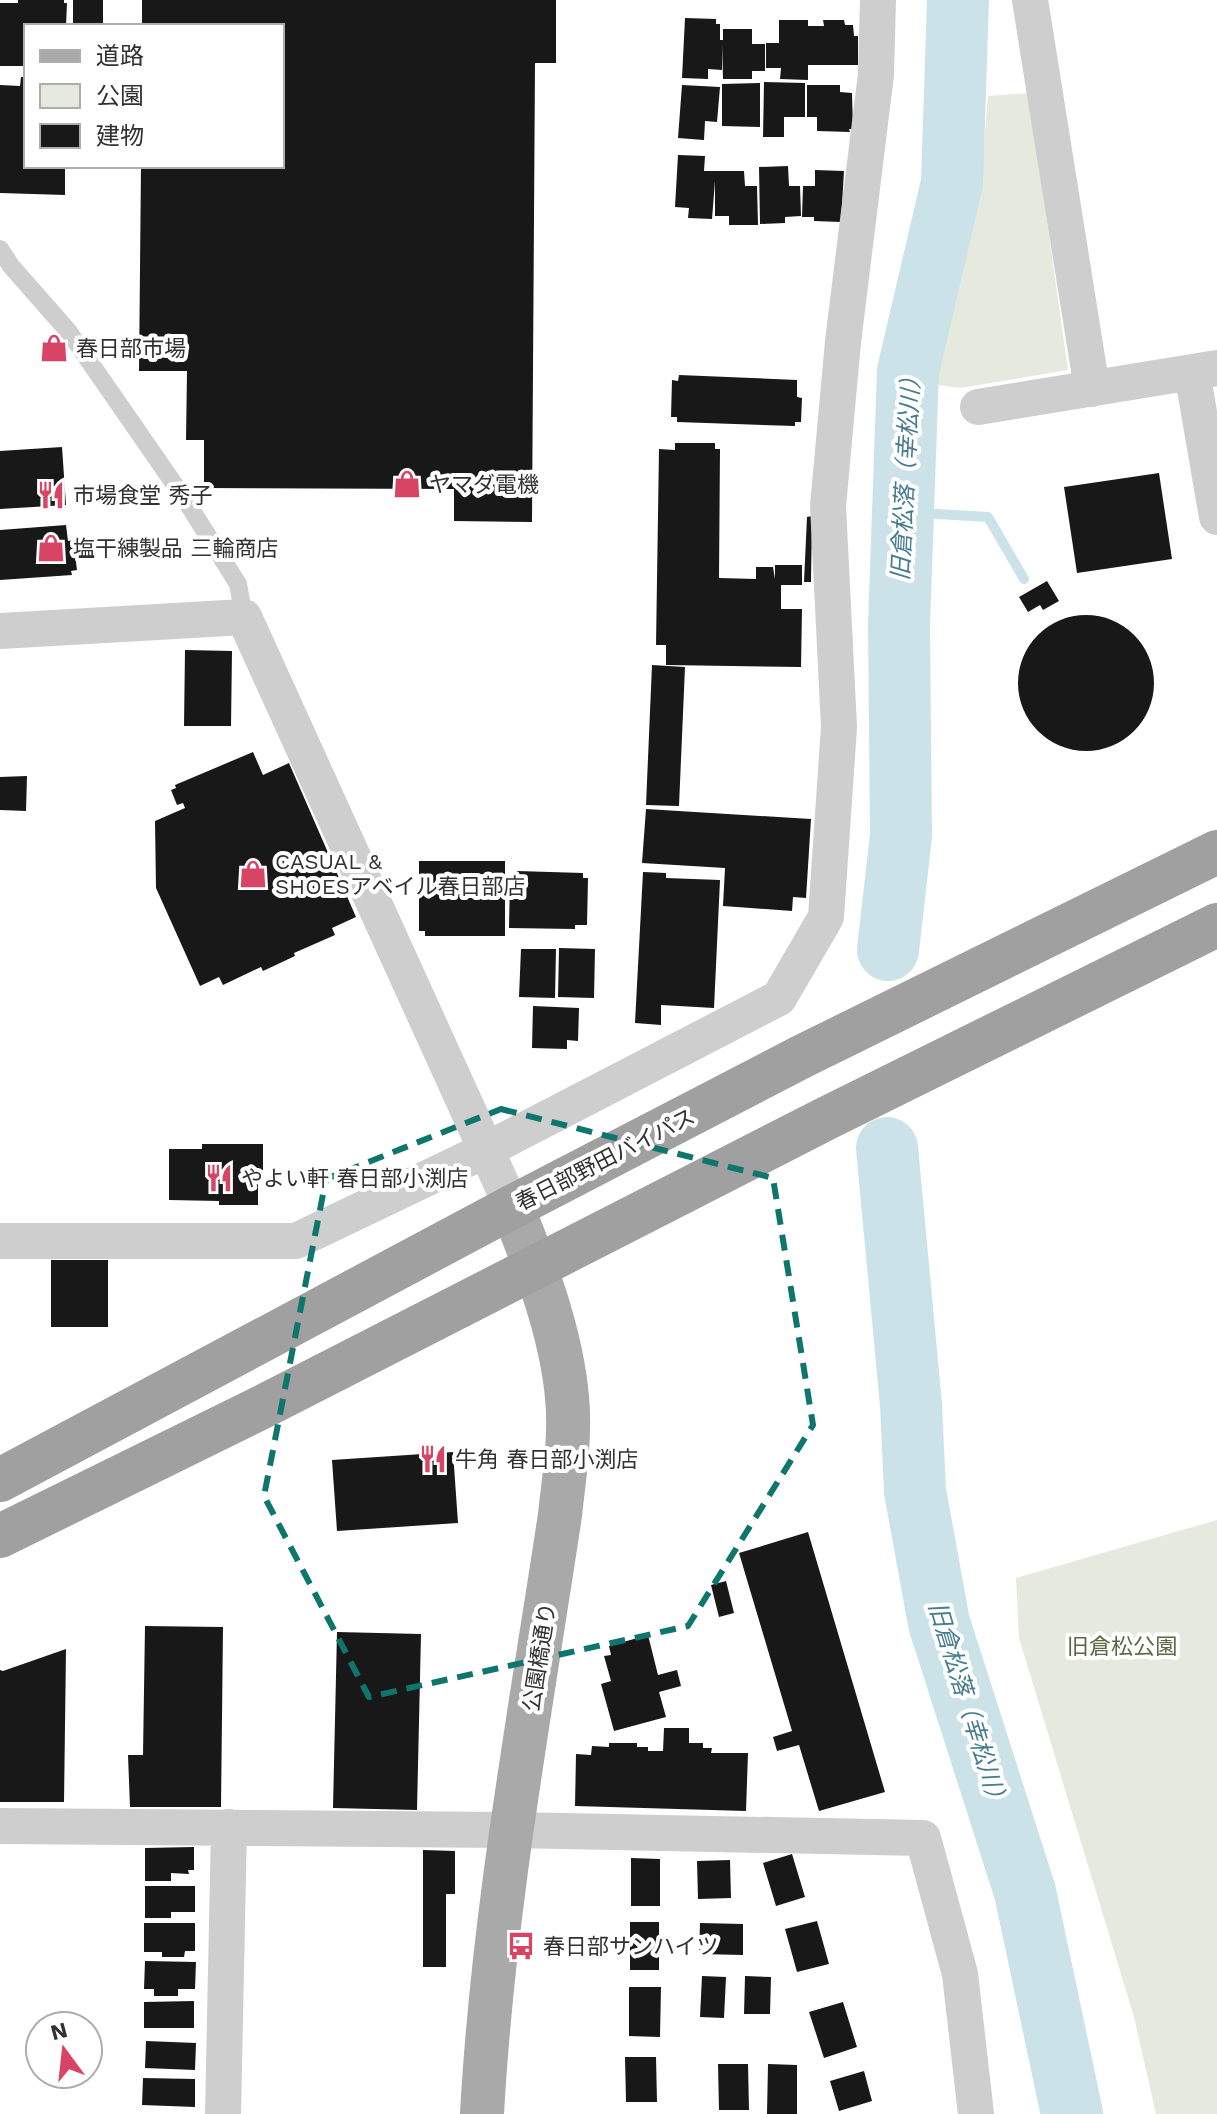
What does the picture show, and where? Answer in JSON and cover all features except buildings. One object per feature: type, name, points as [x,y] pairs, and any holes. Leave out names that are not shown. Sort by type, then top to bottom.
[{"type":"highway","name":"春日部野田バイパス","points":[[0,1480],[801,1057],[1217,852]]},
{"type":"highway","points":[[0,1536],[1217,925]]},
{"type":"main road","name":"公園橋通り","points":[[482,2114],[486,2040],[512,1830],[560,1515],[566,1450],[567,1398],[557,1344],[535,1265],[512,1207]]},
{"type":"street","points":[[0,1241],[296,1241],[486,1150],[779,998],[826,917],[839,727],[828,506],[843,342],[876,74],[878,0]]},
{"type":"street","points":[[1030,0],[1092,389]]},
{"type":"street","points":[[978,407],[1204,370],[1217,517]]},
{"type":"street","points":[[0,631],[244,617],[512,1207]]},
{"type":"street","points":[[0,1826],[512,1830],[923,1838],[960,1974],[976,2114]]},
{"type":"street","points":[[223,2114],[229,1827]]},
{"type":"lane","points":[[0,249],[11,266],[69,332],[186,501],[238,584],[244,617]]},
{"type":"highlighted area","points":[[501,1109],[773,1178],[813,1425],[688,1626],[369,1697],[264,1496],[326,1179]]},
{"type":"green space","points":[[1029,93],[1068,370],[961,388],[929,384],[981,181],[988,96]]},
{"type":"green space","name":"旧倉松公園","points":[[1217,1520],[1217,2114],[1156,2114],[1134,2017],[1019,1638],[1016,1578]]},
{"type":"waterway","name":"旧倉松落（幸松川）","points":[[888,950],[901,835],[899,625],[908,371],[952,183],[958,0]]},
{"type":"waterway","points":[[903,512],[988,517],[1024,579]]},
{"type":"waterway","name":"旧倉松落（幸松川）","points":[[887,1148],[911,1405],[915,1491],[939,1623],[1025,1892],[1072,2114]]},
{"type":"place","name":"春日部市場","points":[[54,348]]},
{"type":"place","name":"ヤマダ電機","points":[[407,484]]},
{"type":"place","name":"市場食堂 秀子","points":[[51,495]]},
{"type":"place","name":"塩干練製品 三輪商店","points":[[51,548]]},
{"type":"place","name":"CASUAL & SHOESアベイル春日部店","points":[[253,874]]},
{"type":"place","name":"やよい軒 春日部小渕店","points":[[219,1178]]},
{"type":"place","name":"牛角 春日部小渕店","points":[[433,1459]]},
{"type":"place","name":"春日部サンハイツ","points":[[521,1946]]}]
